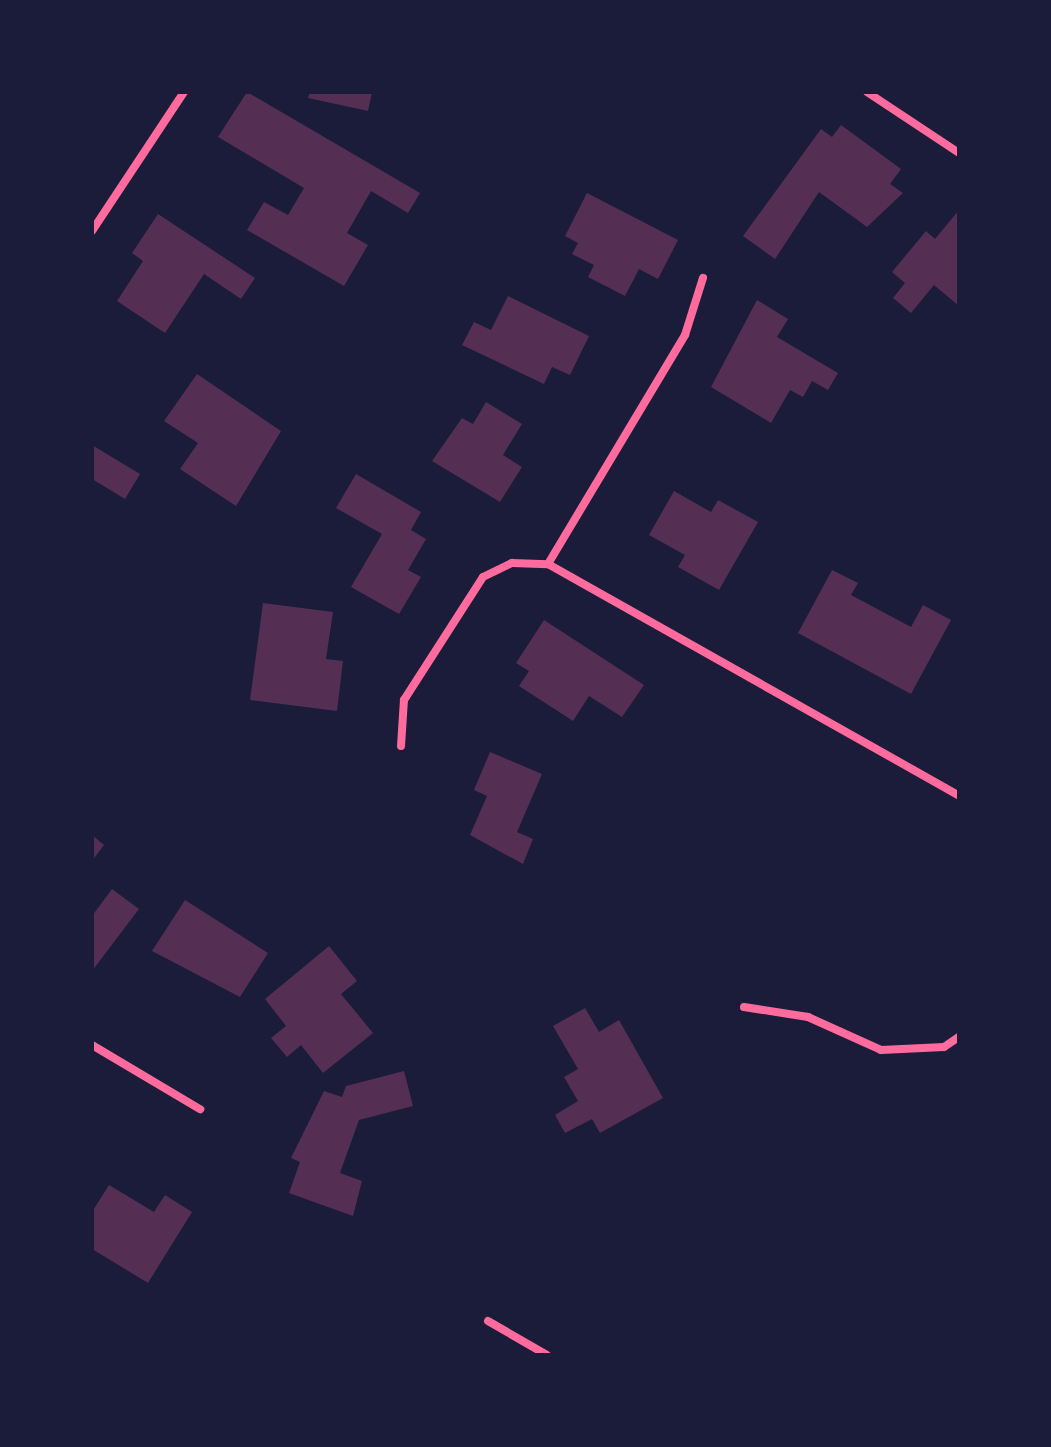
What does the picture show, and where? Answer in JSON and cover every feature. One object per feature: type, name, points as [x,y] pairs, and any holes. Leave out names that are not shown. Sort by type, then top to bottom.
[{"type":"street","points":[[92,231],[184,92]]},
{"type":"street","points":[[867,92],[959,153]]},
{"type":"street","points":[[548,564],[685,335],[703,278]]},
{"type":"street","points":[[401,746],[404,700],[483,577],[512,563],[548,564],[959,796]]},
{"type":"street","points":[[744,1007],[808,1017],[881,1050],[944,1047],[959,1037]]},
{"type":"street","points":[[92,1045],[200,1109]]},
{"type":"street","points":[[488,1321],[547,1355]]},
{"type":"building","points":[[247,92],[420,193],[408,213],[371,191],[347,233],[368,245],[344,286],[247,230],[264,202],[288,215],[304,188],[218,137]]},
{"type":"building","points":[[310,92],[372,92],[368,111],[308,98]]},
{"type":"building","points":[[841,125],[901,169],[890,184],[903,193],[867,227],[819,192],[775,259],[743,236],[821,129],[832,137]]},
{"type":"building","points":[[587,193],[678,240],[658,279],[639,269],[625,296],[588,277],[594,265],[572,254],[578,243],[565,236]]},
{"type":"building","points":[[959,210],[959,306],[934,285],[911,313],[893,298],[905,283],[892,272],[926,231],[935,239]]},
{"type":"building","points":[[158,214],[255,278],[241,299],[204,274],[165,333],[117,301],[143,261],[132,253]]},
{"type":"building","points":[[508,296],[589,336],[570,375],[552,367],[544,384],[462,345],[474,322],[491,330]]},
{"type":"building","points":[[757,300],[788,319],[777,337],[838,373],[828,390],[812,381],[803,397],[790,390],[771,423],[711,387]]},
{"type":"building","points":[[197,374],[281,431],[236,506],[180,469],[198,443],[164,421]]},
{"type":"building","points":[[486,402],[522,424],[503,455],[522,467],[500,502],[432,461],[462,418],[473,424]]},
{"type":"building","points":[[92,445],[140,474],[125,499],[92,479]]},
{"type":"building","points":[[356,474],[421,512],[411,530],[426,539],[408,570],[421,577],[399,614],[351,587],[382,534],[336,508]]},
{"type":"building","points":[[674,491],[711,512],[718,500],[758,522],[719,590],[678,567],[685,555],[649,535]]},
{"type":"building","points":[[832,570],[858,583],[851,595],[911,627],[923,605],[951,620],[911,694],[798,633]]},
{"type":"building","points":[[263,603],[333,612],[326,659],[343,661],[337,711],[250,700]]},
{"type":"building","points":[[544,620],[644,685],[622,717],[589,696],[573,721],[519,686],[529,671],[516,663]]},
{"type":"building","points":[[490,752],[542,774],[517,832],[533,839],[523,864],[470,835],[487,796],[474,790]]},
{"type":"building","points":[[92,835],[104,845],[92,861]]},
{"type":"building","points":[[112,889],[139,909],[92,971],[92,916]]},
{"type":"building","points":[[185,900],[268,953],[240,997],[152,951]]},
{"type":"building","points":[[329,946],[357,981],[341,994],[373,1033],[323,1073],[301,1045],[287,1057],[271,1038],[286,1026],[265,999]]},
{"type":"building","points":[[585,1008],[599,1032],[619,1020],[663,1098],[600,1133],[592,1119],[565,1133],[555,1115],[578,1101],[564,1077],[578,1069],[553,1026]]},
{"type":"building","points":[[404,1071],[413,1106],[359,1120],[340,1173],[362,1181],[353,1216],[289,1193],[300,1162],[291,1158],[324,1091],[342,1097],[346,1086]]},
{"type":"building","points":[[109,1185],[154,1212],[165,1195],[192,1212],[148,1283],[92,1249],[92,1212]]}]
